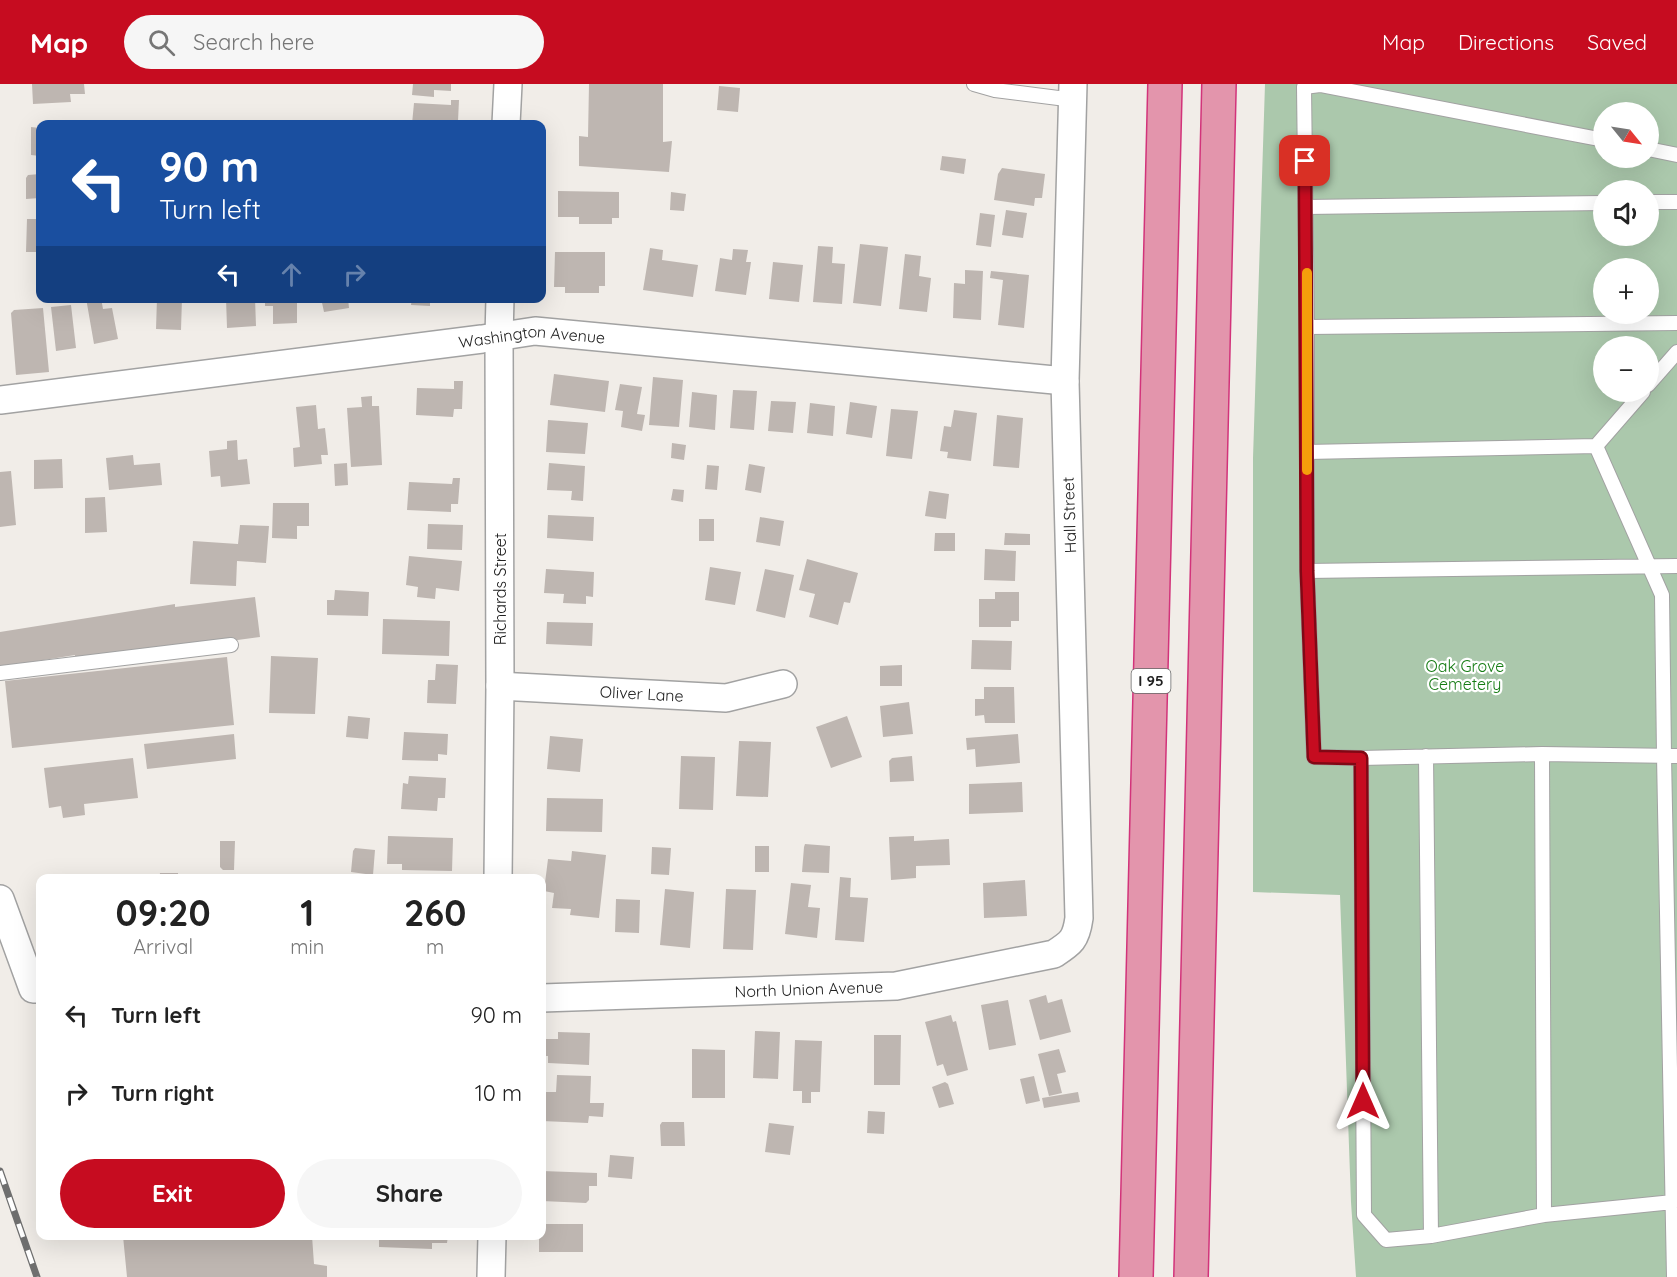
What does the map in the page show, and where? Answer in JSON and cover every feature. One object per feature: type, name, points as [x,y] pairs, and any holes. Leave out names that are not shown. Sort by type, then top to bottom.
[{"type":"highway","name":"I 95","points":[[1136,1277],[1166,84]]},
{"type":"highway","points":[[1191,1277],[1219,84]]},
{"type":"street","points":[[506,120],[508,84]]},
{"type":"street","name":"Hall Street","points":[[1070,944],[1075,937],[1079,918],[1065,381],[1073,92]]},
{"type":"street","name":"Richards Street","points":[[498,874],[500,303]]},
{"type":"street","name":"Washington Avenue","points":[[0,400],[535,331],[1065,381]]},
{"type":"street","name":"Oliver Lane","points":[[500,686],[726,698],[783,684]]},
{"type":"street","points":[[0,899],[36,987]]},
{"type":"street","name":"North Union Avenue","points":[[546,998],[896,986],[1054,954],[1070,944]]},
{"type":"street","points":[[491,1277],[492,1240]]},
{"type":"lane","points":[[974,84],[995,90],[1073,92]]},
{"type":"lane","points":[[1593,138],[1320,85],[1303,86],[1307,327],[1307,571],[1314,757],[1542,754],[1670,756]]},
{"type":"lane","points":[[1659,151],[1677,155]]},
{"type":"lane","points":[[1659,202],[1677,202]]},
{"type":"lane","points":[[1306,207],[1593,203]]},
{"type":"lane","points":[[1307,327],[1677,323]]},
{"type":"lane","points":[[1659,372],[1677,352]]},
{"type":"lane","points":[[1307,452],[1596,446],[1634,402]]},
{"type":"lane","points":[[1596,446],[1662,595],[1670,756],[1674,1277]]},
{"type":"lane","points":[[1307,571],[1677,566]]},
{"type":"lane","points":[[0,673],[231,645]]},
{"type":"lane","points":[[1542,754],[1544,1215]]},
{"type":"lane","points":[[1426,756],[1431,1236]]},
{"type":"lane","points":[[1361,758],[1364,1215],[1386,1240],[1431,1236],[1544,1215],[1673,1202]]},
{"type":"green space","name":"Oak Grove Cemetery","points":[[1265,84],[1677,84],[1677,1277],[1356,1277],[1351,1202],[1340,895],[1253,892],[1253,458]]},
{"type":"building","points":[[32,84],[84,84],[85,94],[70,94],[71,102],[33,104]]},
{"type":"building","points":[[413,84],[451,84],[451,91],[434,90],[434,97],[412,95]]},
{"type":"building","points":[[589,84],[663,84],[663,142],[672,141],[669,172],[579,166],[579,136],[588,137]]},
{"type":"building","points":[[719,86],[740,88],[738,112],[717,110]]},
{"type":"building","points":[[451,100],[459,100],[458,120],[412,120],[414,103],[451,105]]},
{"type":"building","points":[[31,127],[36,128],[36,156],[31,155]]},
{"type":"building","points":[[942,156],[966,159],[964,174],[940,170]]},
{"type":"building","points":[[1002,168],[1045,174],[1042,198],[1035,198],[1034,206],[994,200],[998,174]]},
{"type":"building","points":[[36,174],[36,198],[26,199],[28,175]]},
{"type":"building","points":[[558,191],[619,192],[619,218],[612,218],[612,224],[579,224],[579,217],[558,217]]},
{"type":"building","points":[[671,192],[686,194],[684,211],[670,210]]},
{"type":"building","points":[[1006,210],[1027,213],[1023,238],[1002,235]]},
{"type":"building","points":[[980,213],[995,215],[991,247],[976,245]]},
{"type":"building","points":[[27,219],[36,219],[36,252],[26,252]]},
{"type":"building","points":[[860,244],[888,247],[881,306],[853,303]]},
{"type":"building","points":[[818,246],[833,247],[832,263],[845,264],[842,304],[813,302]]},
{"type":"building","points":[[650,248],[663,250],[662,260],[698,265],[693,297],[643,290]]},
{"type":"building","points":[[733,249],[748,250],[746,262],[751,262],[746,295],[715,291],[720,258],[732,260]]},
{"type":"building","points":[[555,252],[605,252],[605,286],[599,286],[599,293],[565,293],[565,287],[554,287]]},
{"type":"building","points":[[905,254],[921,256],[919,276],[931,278],[927,312],[899,309]]},
{"type":"building","points":[[773,262],[803,265],[799,302],[769,299]]},
{"type":"building","points":[[965,270],[983,271],[981,320],[953,318],[954,283],[965,284]]},
{"type":"building","points":[[991,271],[1029,275],[1024,328],[998,325],[1003,280],[990,278]]},
{"type":"building","points":[[87,303],[102,303],[103,309],[112,308],[118,339],[94,344]]},
{"type":"building","points":[[157,303],[182,303],[181,330],[156,329]]},
{"type":"building","points":[[226,303],[255,303],[256,326],[227,328]]},
{"type":"building","points":[[265,303],[297,303],[297,323],[273,324],[273,306],[265,306]]},
{"type":"building","points":[[322,303],[348,303],[349,308],[324,312]]},
{"type":"building","points":[[411,303],[430,303],[430,306],[411,305]]},
{"type":"building","points":[[71,305],[76,348],[56,351],[51,307]]},
{"type":"building","points":[[43,308],[49,372],[16,375],[11,313],[14,310]]},
{"type":"building","points":[[554,374],[609,381],[605,412],[550,405]]},
{"type":"building","points":[[653,377],[683,380],[679,427],[649,425]]},
{"type":"building","points":[[454,381],[463,381],[462,409],[454,409],[453,417],[416,415],[417,388],[454,389]]},
{"type":"building","points":[[620,384],[642,387],[637,414],[645,415],[642,431],[621,427],[623,411],[615,410]]},
{"type":"building","points":[[733,390],[757,391],[754,430],[730,428]]},
{"type":"building","points":[[692,392],[717,395],[715,430],[689,427]]},
{"type":"building","points":[[372,396],[372,406],[379,406],[382,465],[351,467],[347,408],[362,407],[361,397]]},
{"type":"building","points":[[771,401],[796,402],[793,433],[768,431]]},
{"type":"building","points":[[850,402],[877,406],[872,438],[846,434]]},
{"type":"building","points":[[810,403],[835,406],[833,436],[807,433]]},
{"type":"building","points":[[316,405],[318,429],[325,428],[328,455],[321,455],[322,464],[294,467],[293,448],[300,447],[296,407]]},
{"type":"building","points":[[891,409],[918,411],[912,459],[886,456]]},
{"type":"building","points":[[954,410],[977,413],[971,461],[947,458],[948,452],[940,451],[944,426],[951,427]]},
{"type":"building","points":[[997,415],[1023,418],[1019,468],[993,466]]},
{"type":"building","points":[[548,420],[588,423],[585,454],[546,452]]},
{"type":"building","points":[[237,440],[238,460],[247,459],[250,484],[221,487],[220,476],[211,477],[209,451],[227,449],[227,441]]},
{"type":"building","points":[[672,443],[686,445],[684,460],[671,458]]},
{"type":"building","points":[[133,455],[134,465],[160,463],[162,485],[109,490],[106,458]]},
{"type":"building","points":[[62,459],[63,488],[34,489],[34,460]]},
{"type":"building","points":[[347,463],[348,485],[335,486],[334,464]]},
{"type":"building","points":[[549,463],[585,466],[583,501],[571,500],[572,491],[547,490]]},
{"type":"building","points":[[749,464],[765,467],[761,493],[745,490]]},
{"type":"building","points":[[707,465],[719,466],[717,490],[705,489]]},
{"type":"building","points":[[11,471],[16,525],[0,527],[0,472]]},
{"type":"building","points":[[453,478],[460,478],[458,504],[451,504],[451,512],[407,510],[409,482],[452,484]]},
{"type":"building","points":[[673,489],[684,490],[683,502],[671,500]]},
{"type":"building","points":[[929,491],[949,494],[946,519],[925,516]]},
{"type":"building","points":[[105,497],[107,532],[85,533],[85,498]]},
{"type":"building","points":[[273,503],[309,503],[309,526],[297,526],[297,539],[272,538]]},
{"type":"building","points":[[548,515],[594,517],[593,541],[547,538]]},
{"type":"building","points":[[760,517],[784,521],[780,546],[756,542]]},
{"type":"building","points":[[699,519],[714,519],[714,541],[699,541]]},
{"type":"building","points":[[428,524],[463,525],[462,550],[427,549]]},
{"type":"building","points":[[240,525],[269,526],[266,563],[237,561],[236,586],[190,584],[193,541],[238,544]]},
{"type":"building","points":[[935,533],[955,533],[955,551],[934,551]]},
{"type":"building","points":[[1005,533],[1030,534],[1030,545],[1004,545]]},
{"type":"building","points":[[985,549],[1016,551],[1015,581],[984,580]]},
{"type":"building","points":[[409,556],[462,561],[459,591],[436,588],[435,599],[417,597],[418,587],[406,585]]},
{"type":"building","points":[[807,559],[858,573],[850,603],[844,602],[838,625],[809,617],[815,594],[799,590]]},
{"type":"building","points":[[710,567],[741,572],[735,605],[705,600]]},
{"type":"building","points":[[546,569],[594,572],[593,597],[586,596],[586,604],[563,603],[564,594],[544,593]]},
{"type":"building","points":[[765,569],[794,575],[785,618],[756,611]]},
{"type":"building","points":[[335,590],[369,592],[368,616],[327,615],[327,600],[334,600]]},
{"type":"building","points":[[995,592],[1019,592],[1019,621],[1011,621],[1011,627],[979,627],[979,599],[995,599]]},
{"type":"building","points":[[255,597],[260,637],[75,662],[75,655],[0,667],[0,632],[175,604],[175,607]]},
{"type":"building","points":[[383,619],[450,621],[449,656],[382,654]]},
{"type":"building","points":[[547,622],[593,623],[592,646],[546,644]]},
{"type":"building","points":[[972,640],[1012,641],[1011,670],[971,669]]},
{"type":"building","points":[[271,656],[318,658],[315,714],[269,713]]},
{"type":"building","points":[[227,657],[234,725],[12,748],[5,681]]},
{"type":"building","points":[[436,664],[458,665],[456,704],[427,703],[428,680],[435,680]]},
{"type":"building","points":[[902,665],[902,686],[880,686],[880,666]]},
{"type":"building","points":[[984,687],[1014,687],[1015,723],[985,723],[984,715],[975,716],[975,699],[984,699]]},
{"type":"building","points":[[909,702],[913,734],[883,737],[880,706]]},
{"type":"building","points":[[348,716],[370,718],[368,739],[346,737]]},
{"type":"building","points":[[847,716],[862,757],[831,768],[816,727]]},
{"type":"building","points":[[404,732],[448,734],[447,755],[438,754],[438,761],[402,760]]},
{"type":"building","points":[[234,734],[236,759],[147,769],[144,744]]},
{"type":"building","points":[[1018,734],[1020,763],[976,767],[975,749],[967,750],[966,738]]},
{"type":"building","points":[[550,736],[583,739],[580,772],[547,769]]},
{"type":"building","points":[[739,741],[771,742],[768,797],[736,796]]},
{"type":"building","points":[[681,756],[715,757],[713,810],[679,809]]},
{"type":"building","points":[[912,756],[914,781],[890,782],[889,761],[892,758]]},
{"type":"building","points":[[133,758],[138,798],[84,804],[85,815],[63,818],[61,806],[49,808],[44,768]]},
{"type":"building","points":[[409,776],[446,778],[445,798],[438,798],[437,811],[401,809],[403,783],[408,784]]},
{"type":"building","points":[[1022,782],[1023,812],[969,814],[969,784]]},
{"type":"building","points":[[547,798],[603,799],[602,832],[546,831]]},
{"type":"building","points":[[388,836],[453,838],[452,871],[402,870],[402,864],[387,864]]},
{"type":"building","points":[[914,836],[914,841],[949,839],[950,865],[916,866],[916,878],[891,880],[889,837]]},
{"type":"building","points":[[220,841],[235,841],[234,870],[223,870],[220,867]]},
{"type":"building","points":[[805,844],[830,846],[829,873],[802,872]]},
{"type":"building","points":[[755,846],[769,846],[769,872],[755,872]]},
{"type":"building","points":[[652,847],[671,848],[669,875],[651,874]]},
{"type":"building","points":[[355,848],[375,850],[373,874],[351,872]]},
{"type":"building","points":[[572,851],[606,855],[599,918],[570,915],[571,909],[552,908],[554,893],[546,891],[548,859],[571,861]]},
{"type":"building","points":[[840,877],[851,878],[850,897],[868,898],[864,942],[835,940]]},
{"type":"building","points":[[1025,880],[1027,916],[984,918],[983,883]]},
{"type":"building","points":[[791,883],[811,885],[808,907],[820,908],[817,938],[785,934]]},
{"type":"building","points":[[665,889],[694,892],[690,948],[660,945]]},
{"type":"building","points":[[726,889],[756,890],[753,950],[723,949]]},
{"type":"building","points":[[616,899],[640,900],[639,933],[615,932]]},
{"type":"building","points":[[1046,995],[1048,1003],[1062,999],[1071,1032],[1040,1040],[1029,1000]]},
{"type":"building","points":[[1008,1000],[1016,1045],[989,1050],[981,1005]]},
{"type":"building","points":[[951,1015],[953,1022],[956,1021],[968,1070],[947,1076],[943,1064],[937,1066],[925,1022]]},
{"type":"building","points":[[755,1031],[780,1032],[778,1079],[753,1078]]},
{"type":"building","points":[[558,1032],[590,1033],[589,1065],[548,1063],[546,1039],[558,1039]]},
{"type":"building","points":[[874,1035],[901,1035],[900,1085],[874,1085]]},
{"type":"building","points":[[795,1040],[822,1041],[820,1092],[811,1092],[811,1103],[802,1103],[802,1091],[793,1091]]},
{"type":"building","points":[[692,1049],[725,1050],[725,1098],[692,1098]]},
{"type":"building","points":[[1059,1049],[1066,1072],[1057,1074],[1062,1093],[1049,1096],[1038,1054]]},
{"type":"building","points":[[557,1075],[591,1076],[590,1103],[604,1103],[603,1117],[589,1116],[588,1123],[546,1121],[546,1092],[556,1092]]},
{"type":"building","points":[[1034,1076],[1040,1101],[1026,1104],[1020,1079]]},
{"type":"building","points":[[945,1082],[948,1084],[954,1104],[939,1108],[932,1087]]},
{"type":"building","points":[[1078,1092],[1080,1102],[1044,1108],[1042,1098]]},
{"type":"building","points":[[868,1111],[885,1112],[884,1134],[867,1133]]},
{"type":"building","points":[[662,1122],[684,1122],[685,1146],[661,1146],[660,1125]]},
{"type":"building","points":[[769,1123],[794,1126],[790,1155],[765,1152]]},
{"type":"building","points":[[610,1155],[634,1157],[632,1179],[608,1177]]},
{"type":"building","points":[[546,1171],[597,1173],[597,1186],[589,1186],[589,1200],[586,1203],[546,1201]]},
{"type":"building","points":[[546,1224],[583,1224],[583,1252],[539,1252],[539,1240],[546,1240]]},
{"type":"building","points":[[123,1240],[312,1240],[314,1264],[327,1266],[327,1277],[127,1277]]},
{"type":"building","points":[[379,1240],[447,1240],[447,1243],[432,1243],[432,1249],[379,1247]]},
{"type":"railway","points":[[0,1171],[37,1277]]},
{"type":"slow traffic","points":[[1307,273],[1307,470]]},
{"type":"route","points":[[1305,161],[1307,571],[1314,757],[1361,758],[1363,1101]]}]
